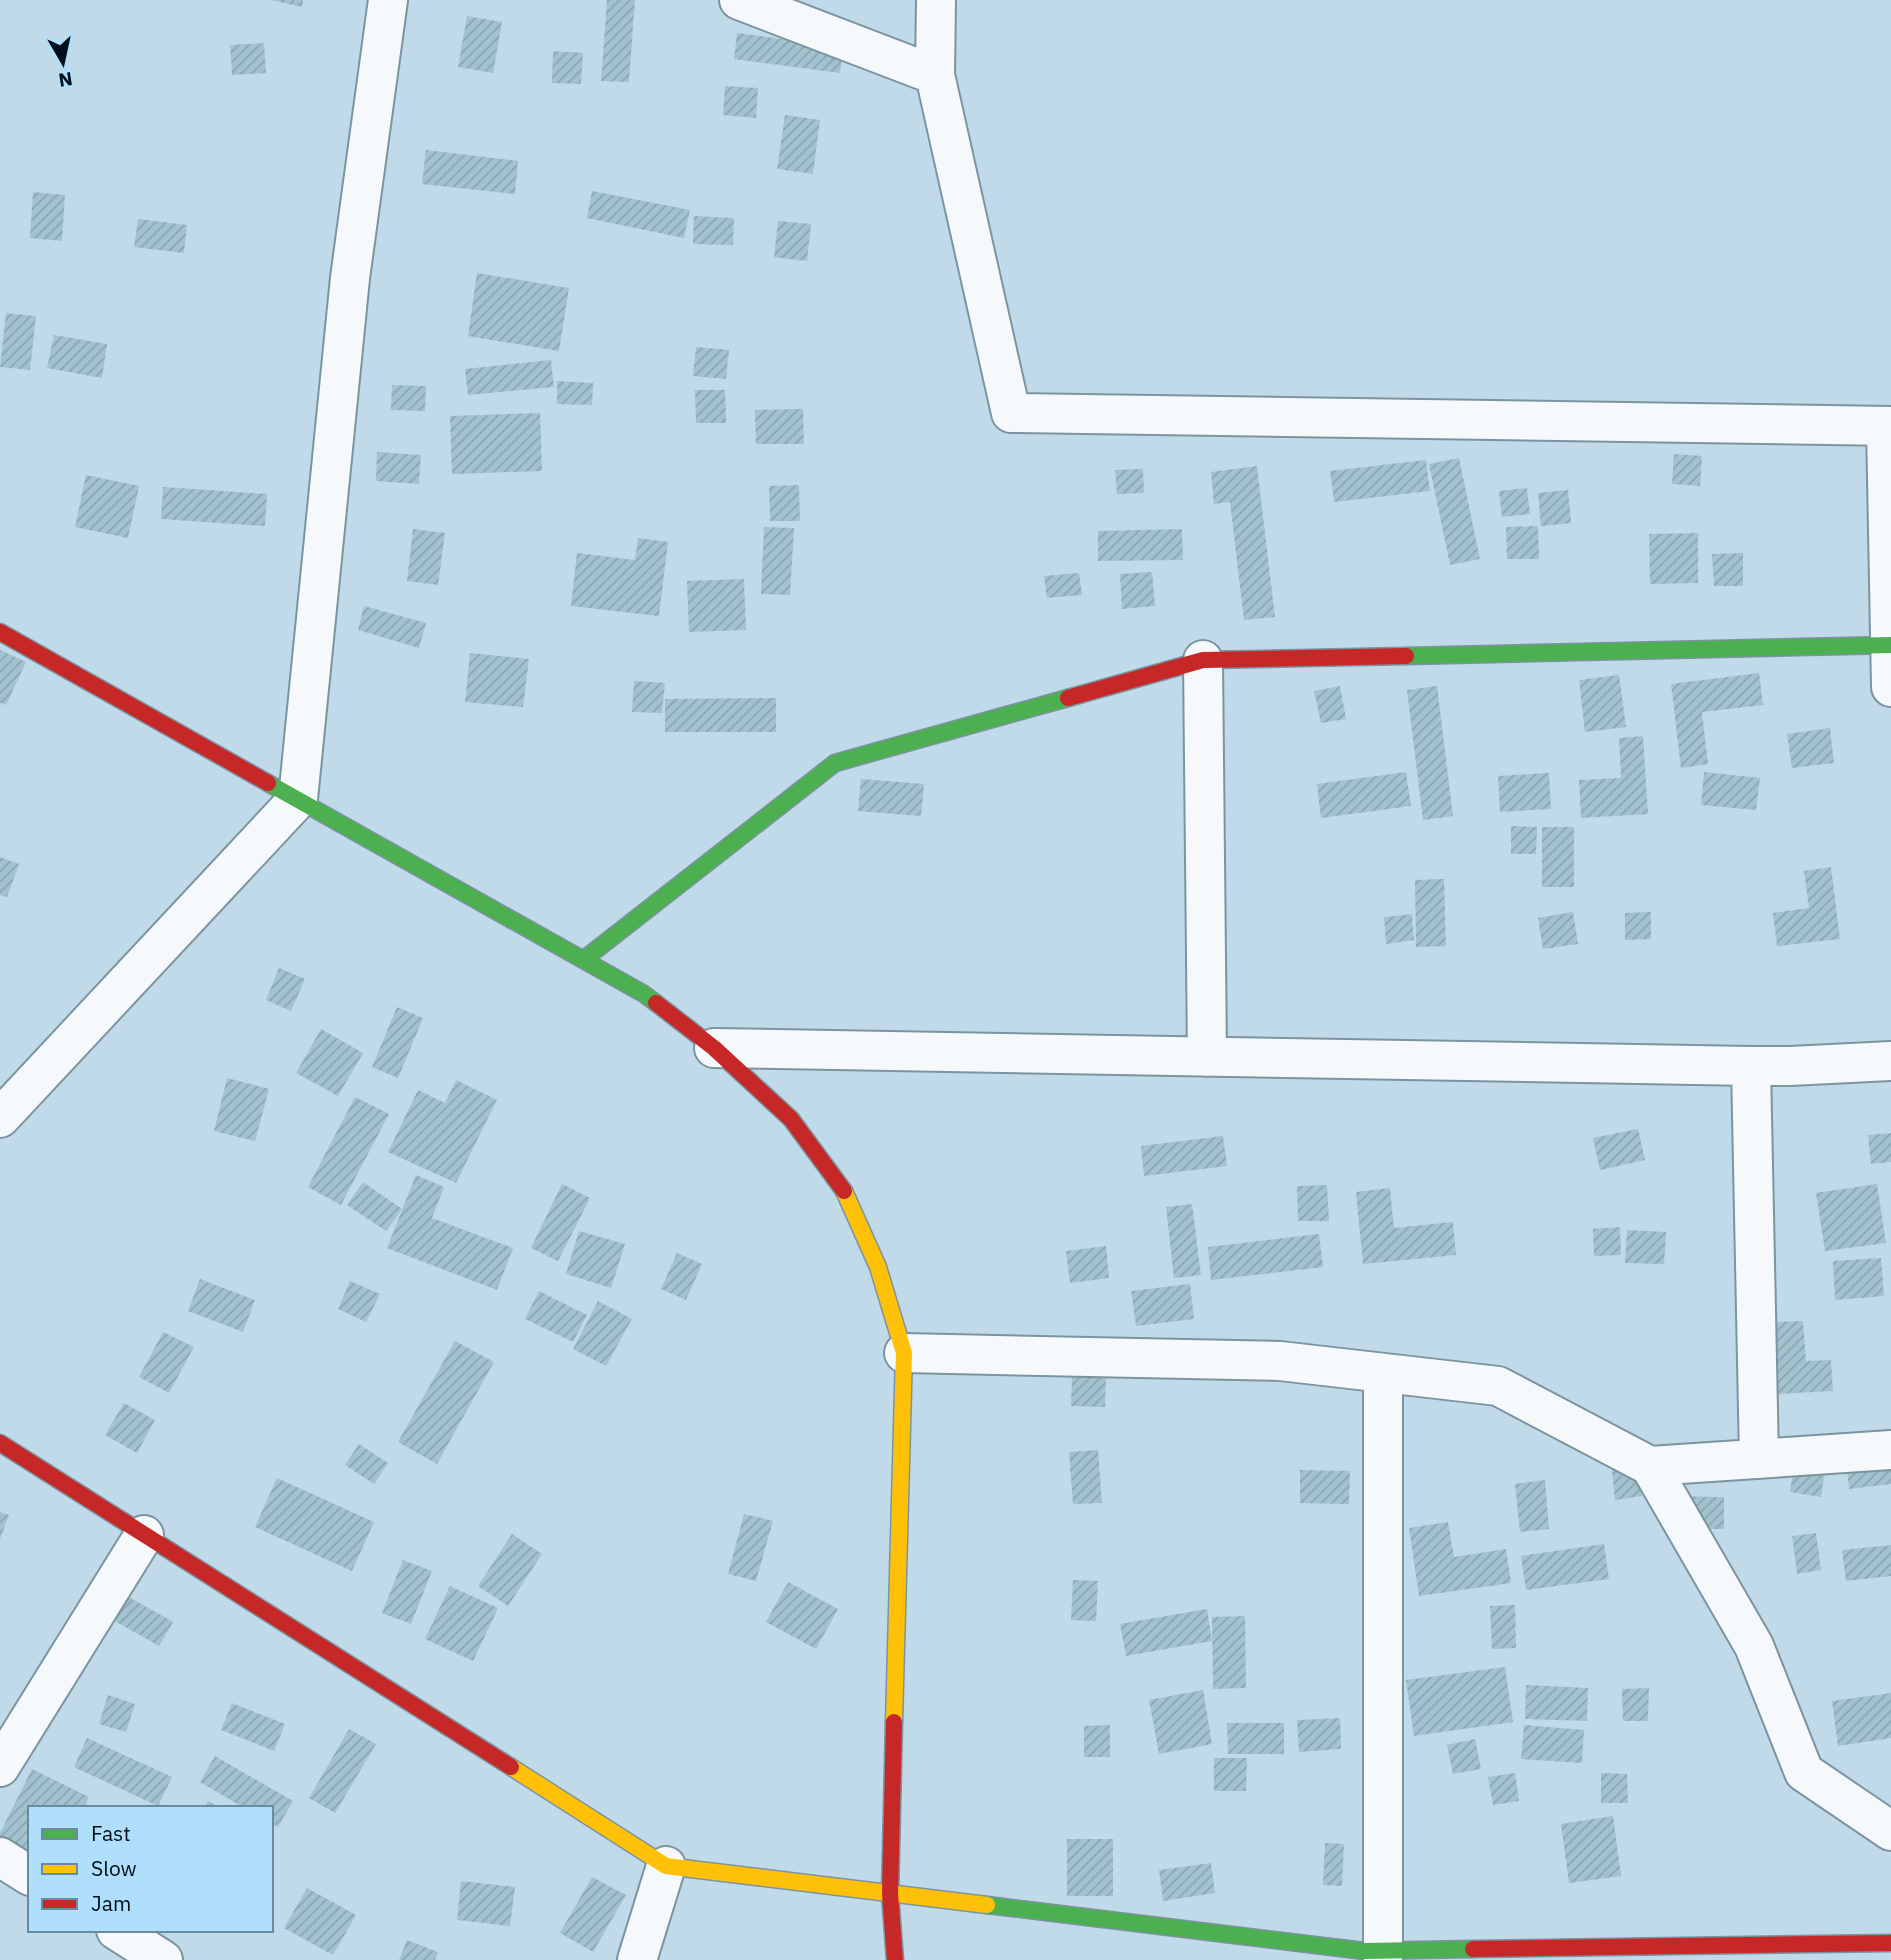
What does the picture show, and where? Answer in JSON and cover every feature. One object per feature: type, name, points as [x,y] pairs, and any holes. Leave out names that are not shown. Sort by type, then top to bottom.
[{"type":"main road","points":[[0,632],[644,994],[714,1048],[791,1119],[847,1195],[878,1267],[904,1353],[890,1894],[895,1960]]},
{"type":"main road","points":[[583,960],[835,764],[1203,660],[1891,645]]},
{"type":"main road","points":[[0,1443],[666,1866],[1383,1955],[1891,1943]]},
{"type":"street","points":[[0,1118],[298,799],[350,278],[388,0]]},
{"type":"street","points":[[739,0],[935,75]]},
{"type":"street","points":[[936,0],[935,75],[1011,413],[1889,426],[1891,687]]},
{"type":"street","points":[[1203,660],[1207,1057]]},
{"type":"street","points":[[714,1048],[1751,1066],[1891,1061]]},
{"type":"street","points":[[1751,1066],[1759,1459]]},
{"type":"street","points":[[904,1353],[1280,1362],[1498,1385],[1650,1466],[1891,1450]]},
{"type":"street","points":[[1383,1373],[1383,1955]]},
{"type":"street","points":[[1650,1466],[1754,1646],[1804,1772],[1891,1831]]},
{"type":"street","points":[[0,1767],[144,1535]]},
{"type":"street","points":[[0,1857],[28,1875]]},
{"type":"street","points":[[637,1960],[666,1866]]},
{"type":"street","points":[[119,1932],[163,1960]]},
{"type":"building","points":[[271,0],[303,0],[302,7]]},
{"type":"building","points":[[607,0],[635,0],[629,82],[601,81]]},
{"type":"building","points":[[467,16],[502,22],[493,73],[458,67]]},
{"type":"building","points":[[737,33],[843,47],[840,73],[734,59]]},
{"type":"building","points":[[264,43],[266,73],[232,75],[230,45]]},
{"type":"building","points":[[553,51],[583,53],[581,84],[552,83]]},
{"type":"building","points":[[725,86],[758,88],[756,118],[723,115]]},
{"type":"building","points":[[785,115],[820,120],[813,174],[777,169]]},
{"type":"building","points":[[426,150],[518,161],[515,194],[422,184]]},
{"type":"building","points":[[592,191],[690,210],[684,238],[587,218]]},
{"type":"building","points":[[33,192],[65,195],[62,241],[30,238]]},
{"type":"building","points":[[694,216],[734,218],[733,245],[693,244]]},
{"type":"building","points":[[138,219],[187,225],[184,253],[134,247]]},
{"type":"building","points":[[778,221],[811,224],[807,261],[774,257]]},
{"type":"building","points":[[477,273],[569,288],[559,351],[468,336]]},
{"type":"building","points":[[6,313],[36,316],[30,370],[0,367]]},
{"type":"building","points":[[54,335],[107,344],[102,378],[47,368]]},
{"type":"building","points":[[696,347],[729,350],[726,379],[693,376]]},
{"type":"building","points":[[551,360],[554,387],[468,395],[465,369]]},
{"type":"building","points":[[557,381],[593,383],[592,405],[557,404]]},
{"type":"building","points":[[392,385],[426,386],[425,411],[391,410]]},
{"type":"building","points":[[695,390],[725,390],[726,423],[696,423]]},
{"type":"building","points":[[803,409],[804,444],[756,444],[755,410]]},
{"type":"building","points":[[540,413],[542,471],[452,474],[450,416]]},
{"type":"building","points":[[377,452],[421,455],[419,484],[376,481]]},
{"type":"building","points":[[1674,454],[1702,456],[1700,486],[1672,484]]},
{"type":"building","points":[[1459,458],[1480,559],[1450,565],[1429,464]]},
{"type":"building","points":[[1426,460],[1430,491],[1334,502],[1330,471]]},
{"type":"building","points":[[1257,466],[1275,617],[1244,620],[1230,502],[1214,504],[1211,472]]},
{"type":"building","points":[[1143,469],[1144,493],[1117,494],[1115,470]]},
{"type":"building","points":[[86,475],[139,486],[128,538],[75,527]]},
{"type":"building","points":[[799,485],[800,521],[770,521],[769,486]]},
{"type":"building","points":[[163,487],[267,494],[265,526],[161,519]]},
{"type":"building","points":[[1527,488],[1530,514],[1502,517],[1499,491]]},
{"type":"building","points":[[1568,490],[1571,523],[1541,526],[1538,493]]},
{"type":"building","points":[[1538,526],[1539,559],[1507,559],[1506,527]]},
{"type":"building","points":[[764,527],[794,528],[790,595],[761,594]]},
{"type":"building","points":[[413,529],[445,533],[438,585],[407,581]]},
{"type":"building","points":[[1182,529],[1183,560],[1098,561],[1098,531]]},
{"type":"building","points":[[1698,533],[1698,583],[1650,584],[1649,534]]},
{"type":"building","points":[[638,538],[668,542],[659,616],[571,606],[577,553],[635,560]]},
{"type":"building","points":[[1743,553],[1743,586],[1714,586],[1712,554]]},
{"type":"building","points":[[1152,572],[1155,606],[1122,609],[1120,574]]},
{"type":"building","points":[[1079,573],[1082,595],[1047,598],[1044,576]]},
{"type":"building","points":[[744,579],[746,630],[689,632],[687,581]]},
{"type":"building","points":[[364,606],[426,623],[419,648],[358,630]]},
{"type":"building","points":[[0,650],[26,662],[6,705],[0,703]]},
{"type":"building","points":[[470,653],[529,659],[523,707],[465,702]]},
{"type":"building","points":[[1759,673],[1763,705],[1702,712],[1708,764],[1681,768],[1671,684]]},
{"type":"building","points":[[1619,675],[1626,727],[1585,732],[1579,680]]},
{"type":"building","points":[[634,681],[665,683],[662,713],[632,712]]},
{"type":"building","points":[[1340,686],[1346,719],[1321,723],[1314,691]]},
{"type":"building","points":[[1437,686],[1453,816],[1423,820],[1407,690]]},
{"type":"building","points":[[776,698],[776,732],[665,732],[665,699]]},
{"type":"building","points":[[1830,728],[1834,763],[1792,768],[1787,734]]},
{"type":"building","points":[[1643,736],[1648,814],[1581,818],[1579,780],[1621,778],[1619,738]]},
{"type":"building","points":[[1406,772],[1411,806],[1321,818],[1317,784]]},
{"type":"building","points":[[1704,772],[1760,778],[1756,810],[1701,805]]},
{"type":"building","points":[[1549,773],[1551,809],[1500,812],[1498,776]]},
{"type":"building","points":[[861,779],[924,784],[921,816],[858,811]]},
{"type":"building","points":[[1511,826],[1537,827],[1536,854],[1511,854]]},
{"type":"building","points":[[1542,827],[1574,827],[1574,887],[1542,887]]},
{"type":"building","points":[[0,857],[19,864],[7,897],[0,895]]},
{"type":"building","points":[[1831,867],[1840,939],[1777,946],[1773,913],[1809,908],[1804,871]]},
{"type":"building","points":[[1444,879],[1446,946],[1416,947],[1415,880]]},
{"type":"building","points":[[1573,912],[1578,944],[1543,949],[1538,918]]},
{"type":"building","points":[[1651,912],[1651,939],[1625,940],[1625,913]]},
{"type":"building","points":[[1412,914],[1414,940],[1386,944],[1384,917]]},
{"type":"building","points":[[279,968],[305,979],[291,1011],[266,1000]]},
{"type":"building","points":[[397,1007],[423,1018],[398,1078],[372,1067]]},
{"type":"building","points":[[321,1029],[363,1053],[338,1096],[296,1073]]},
{"type":"building","points":[[227,1078],[269,1089],[255,1141],[214,1131]]},
{"type":"building","points":[[456,1080],[497,1100],[456,1183],[388,1152],[418,1090],[445,1103]]},
{"type":"building","points":[[355,1097],[389,1114],[341,1205],[308,1187]]},
{"type":"building","points":[[1638,1129],[1645,1160],[1600,1170],[1593,1138]]},
{"type":"building","points":[[1891,1133],[1891,1162],[1871,1164],[1868,1135]]},
{"type":"building","points":[[1223,1136],[1227,1166],[1144,1176],[1141,1146]]},
{"type":"building","points":[[416,1175],[444,1187],[432,1218],[513,1248],[497,1290],[387,1248]]},
{"type":"building","points":[[363,1182],[402,1209],[386,1231],[347,1205]]},
{"type":"building","points":[[562,1184],[590,1198],[558,1261],[531,1248]]},
{"type":"building","points":[[1877,1184],[1886,1243],[1825,1251],[1816,1193]]},
{"type":"building","points":[[1327,1185],[1329,1221],[1298,1221],[1297,1186]]},
{"type":"building","points":[[1390,1188],[1394,1228],[1453,1222],[1456,1255],[1363,1264],[1356,1192]]},
{"type":"building","points":[[1192,1204],[1201,1275],[1174,1278],[1166,1207]]},
{"type":"building","points":[[1620,1227],[1621,1255],[1594,1256],[1593,1229]]},
{"type":"building","points":[[1627,1230],[1666,1232],[1664,1264],[1625,1263]]},
{"type":"building","points":[[579,1231],[625,1244],[611,1288],[566,1274]]},
{"type":"building","points":[[1319,1234],[1323,1267],[1211,1280],[1208,1247]]},
{"type":"building","points":[[1106,1246],[1109,1278],[1070,1283],[1066,1251]]},
{"type":"building","points":[[677,1253],[702,1264],[686,1300],[661,1289]]},
{"type":"building","points":[[1881,1258],[1884,1296],[1835,1300],[1833,1261]]},
{"type":"building","points":[[200,1279],[255,1300],[243,1332],[188,1311]]},
{"type":"building","points":[[350,1281],[380,1294],[366,1322],[338,1309]]},
{"type":"building","points":[[1190,1284],[1194,1319],[1136,1326],[1131,1291]]},
{"type":"building","points":[[539,1291],[587,1315],[573,1342],[525,1319]]},
{"type":"building","points":[[598,1301],[632,1319],[606,1366],[573,1349]]},
{"type":"building","points":[[1803,1321],[1806,1361],[1831,1360],[1833,1391],[1776,1394],[1771,1322]]},
{"type":"building","points":[[163,1332],[194,1347],[169,1393],[139,1377]]},
{"type":"building","points":[[455,1341],[494,1362],[437,1464],[398,1442]]},
{"type":"building","points":[[1072,1375],[1106,1375],[1105,1407],[1071,1406]]},
{"type":"building","points":[[124,1403],[155,1420],[137,1453],[105,1435]]},
{"type":"building","points":[[359,1444],[388,1463],[374,1484],[345,1465]]},
{"type":"building","points":[[1098,1450],[1102,1503],[1073,1504],[1069,1452]]},
{"type":"building","points":[[1891,1454],[1891,1484],[1849,1489],[1846,1459]]},
{"type":"building","points":[[1638,1458],[1642,1496],[1615,1500],[1611,1462]]},
{"type":"building","points":[[1795,1459],[1826,1464],[1821,1497],[1790,1492]]},
{"type":"building","points":[[1300,1470],[1350,1471],[1349,1504],[1300,1503]]},
{"type":"building","points":[[277,1478],[374,1522],[352,1571],[255,1527]]},
{"type":"building","points":[[1545,1480],[1549,1529],[1520,1532],[1515,1484]]},
{"type":"building","points":[[1667,1496],[1724,1497],[1724,1529],[1666,1529]]},
{"type":"building","points":[[0,1512],[9,1515],[0,1539]]},
{"type":"building","points":[[744,1514],[773,1521],[756,1581],[728,1574]]},
{"type":"building","points":[[1448,1522],[1454,1557],[1506,1549],[1511,1583],[1419,1596],[1409,1528]]},
{"type":"building","points":[[1816,1533],[1821,1570],[1797,1574],[1792,1536]]},
{"type":"building","points":[[512,1534],[542,1554],[508,1606],[478,1586]]},
{"type":"building","points":[[1604,1544],[1609,1579],[1526,1590],[1521,1556]]},
{"type":"building","points":[[1891,1545],[1891,1576],[1846,1581],[1842,1550]]},
{"type":"building","points":[[403,1560],[432,1571],[411,1624],[382,1613]]},
{"type":"building","points":[[1073,1580],[1098,1581],[1096,1621],[1071,1620]]},
{"type":"building","points":[[788,1582],[838,1609],[816,1649],[766,1622]]},
{"type":"building","points":[[450,1586],[498,1608],[473,1661],[425,1639]]},
{"type":"building","points":[[127,1596],[173,1622],[159,1646],[113,1620]]},
{"type":"building","points":[[1515,1605],[1516,1648],[1492,1649],[1490,1606]]},
{"type":"building","points":[[1207,1609],[1212,1641],[1126,1656],[1120,1624]]},
{"type":"building","points":[[1245,1616],[1246,1688],[1213,1689],[1212,1617]]},
{"type":"building","points":[[1505,1667],[1513,1722],[1414,1736],[1406,1680]]},
{"type":"building","points":[[1526,1685],[1588,1688],[1587,1721],[1525,1719]]},
{"type":"building","points":[[1649,1688],[1648,1721],[1623,1721],[1622,1689]]},
{"type":"building","points":[[1203,1690],[1212,1744],[1159,1754],[1149,1700]]},
{"type":"building","points":[[1891,1693],[1891,1738],[1838,1746],[1832,1701]]},
{"type":"building","points":[[108,1695],[135,1704],[126,1732],[99,1724]]},
{"type":"building","points":[[232,1703],[285,1724],[274,1751],[221,1730]]},
{"type":"building","points":[[1340,1718],[1341,1749],[1299,1752],[1297,1720]]},
{"type":"building","points":[[1227,1723],[1284,1723],[1284,1754],[1228,1754]]},
{"type":"building","points":[[1110,1725],[1110,1757],[1084,1757],[1084,1726]]},
{"type":"building","points":[[1524,1725],[1584,1730],[1582,1763],[1521,1759]]},
{"type":"building","points":[[349,1729],[376,1744],[335,1813],[309,1798]]},
{"type":"building","points":[[87,1738],[172,1777],[158,1806],[74,1767]]},
{"type":"building","points":[[1475,1739],[1481,1769],[1453,1774],[1447,1745]]},
{"type":"building","points":[[215,1756],[293,1801],[278,1827],[273,1824],[273,1806],[241,1806],[200,1782]]},
{"type":"building","points":[[1214,1758],[1247,1758],[1246,1791],[1214,1791]]},
{"type":"building","points":[[32,1769],[89,1797],[85,1806],[28,1806],[28,1855],[0,1841],[0,1833]]},
{"type":"building","points":[[1515,1773],[1519,1801],[1493,1805],[1488,1777]]},
{"type":"building","points":[[1601,1773],[1627,1774],[1628,1803],[1601,1803]]},
{"type":"building","points":[[1613,1816],[1621,1876],[1569,1883],[1561,1824]]},
{"type":"building","points":[[1067,1839],[1113,1839],[1113,1896],[1067,1896]]},
{"type":"building","points":[[1325,1843],[1344,1844],[1342,1886],[1323,1885]]},
{"type":"building","points":[[1211,1863],[1215,1893],[1163,1901],[1159,1870]]},
{"type":"building","points":[[592,1877],[626,1895],[593,1952],[560,1933]]},
{"type":"building","points":[[461,1881],[515,1887],[510,1926],[457,1920]]},
{"type":"building","points":[[307,1888],[356,1915],[333,1955],[284,1928]]},
{"type":"building","points":[[407,1940],[438,1952],[435,1960],[399,1960]]},
{"type":"traffic: fast","points":[[1406,656],[1891,645]]},
{"type":"traffic: fast","points":[[583,960],[835,763],[1068,698]]},
{"type":"traffic: fast","points":[[268,783],[656,1003]]},
{"type":"traffic: fast","points":[[987,1905],[1364,1951],[1473,1949]]},
{"type":"traffic: slow","points":[[844,1191],[878,1267],[904,1353],[894,1722]]},
{"type":"traffic: slow","points":[[511,1767],[666,1866],[987,1905]]},
{"type":"traffic: jam","points":[[0,632],[268,783]]},
{"type":"traffic: jam","points":[[1068,698],[1203,660],[1406,656]]},
{"type":"traffic: jam","points":[[656,1003],[714,1048],[791,1119],[844,1191]]},
{"type":"traffic: jam","points":[[0,1443],[511,1767]]},
{"type":"traffic: jam","points":[[894,1722],[890,1894],[895,1960]]},
{"type":"traffic: jam","points":[[1473,1949],[1891,1943]]}]
